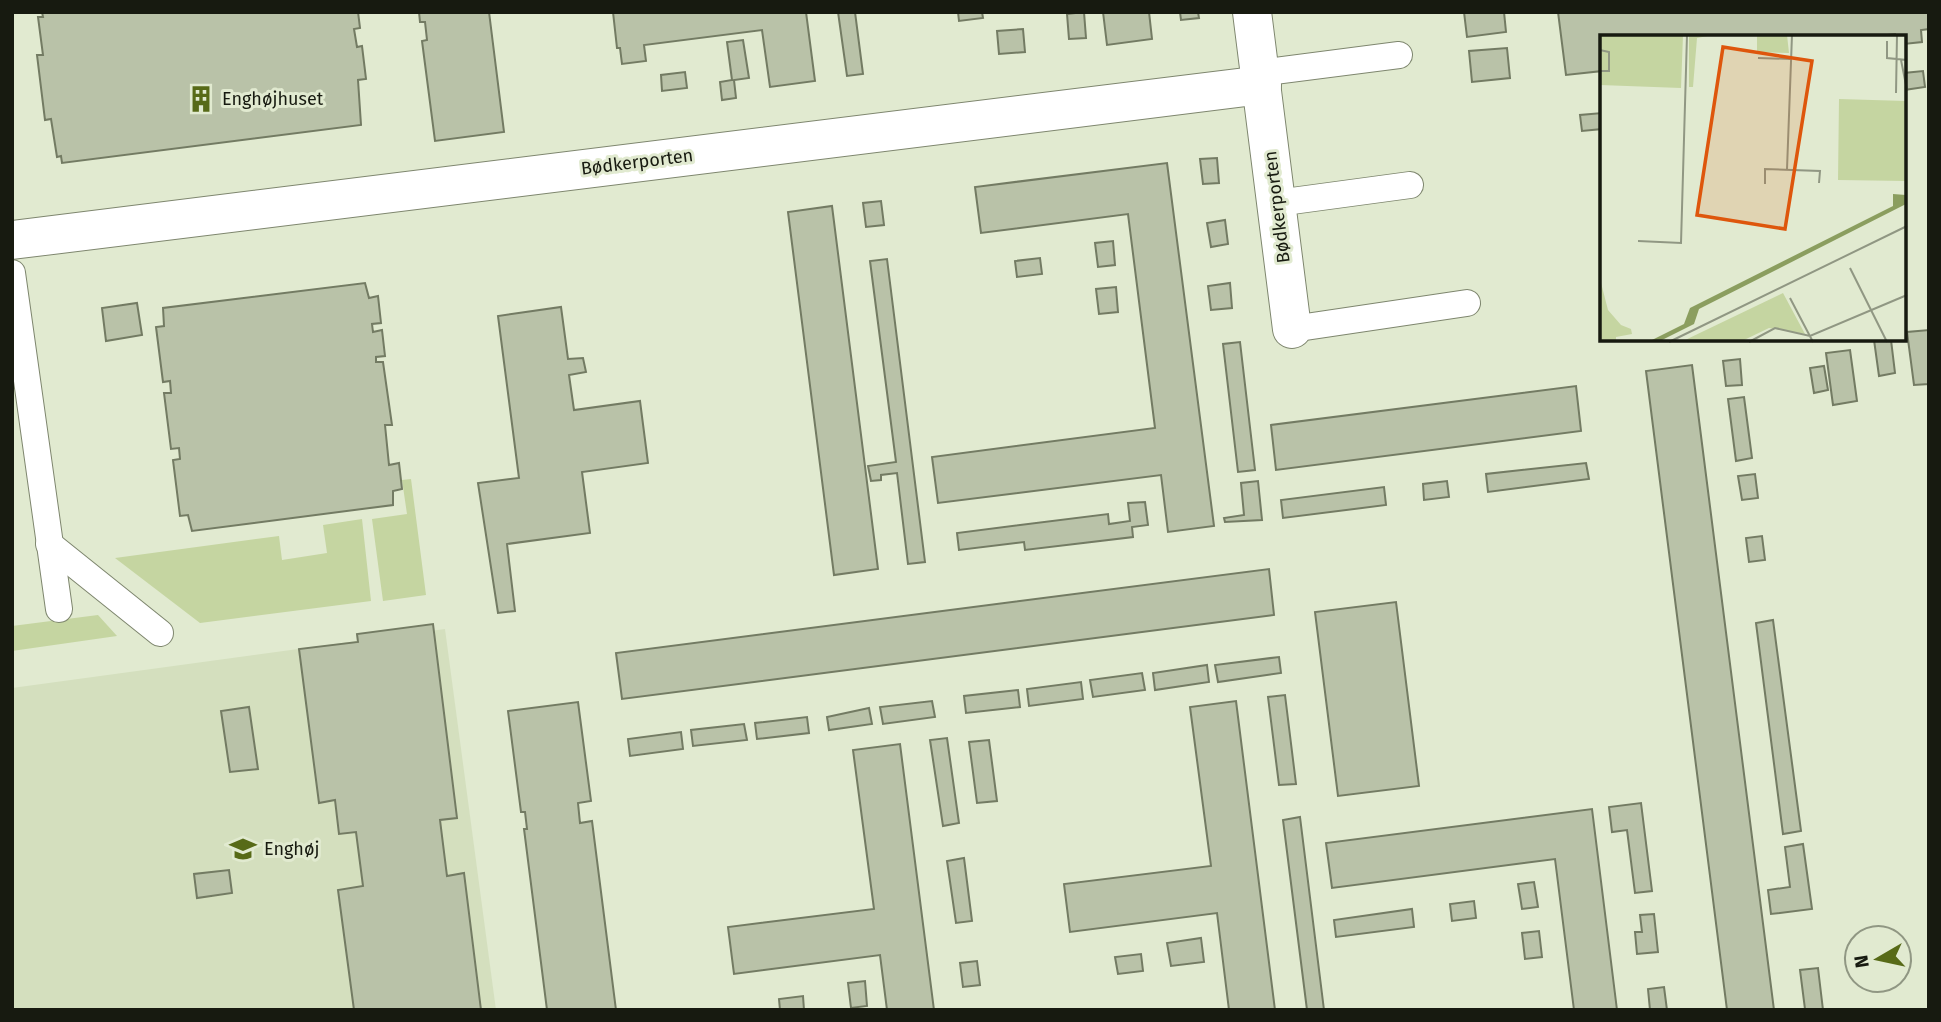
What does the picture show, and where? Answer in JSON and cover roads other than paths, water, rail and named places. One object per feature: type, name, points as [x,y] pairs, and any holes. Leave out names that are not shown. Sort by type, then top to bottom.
[{"type":"street","name":"Bødkerporten","points":[[1252,12],[1292,329]]},
{"type":"street","name":"Bødkerporten","points":[[12,240],[1261,79]]},
{"type":"lane","points":[[1261,79],[1399,55]]},
{"type":"lane","points":[[1277,203],[1410,185]]},
{"type":"lane","points":[[12,274],[59,609]]},
{"type":"lane","points":[[1292,329],[1467,303]]},
{"type":"lane","points":[[50,544],[160,633]]},
{"type":"place","name":"Enghøjhuset","points":[[201,99]]},
{"type":"place","name":"Enghøj","points":[[243,849]]}]
